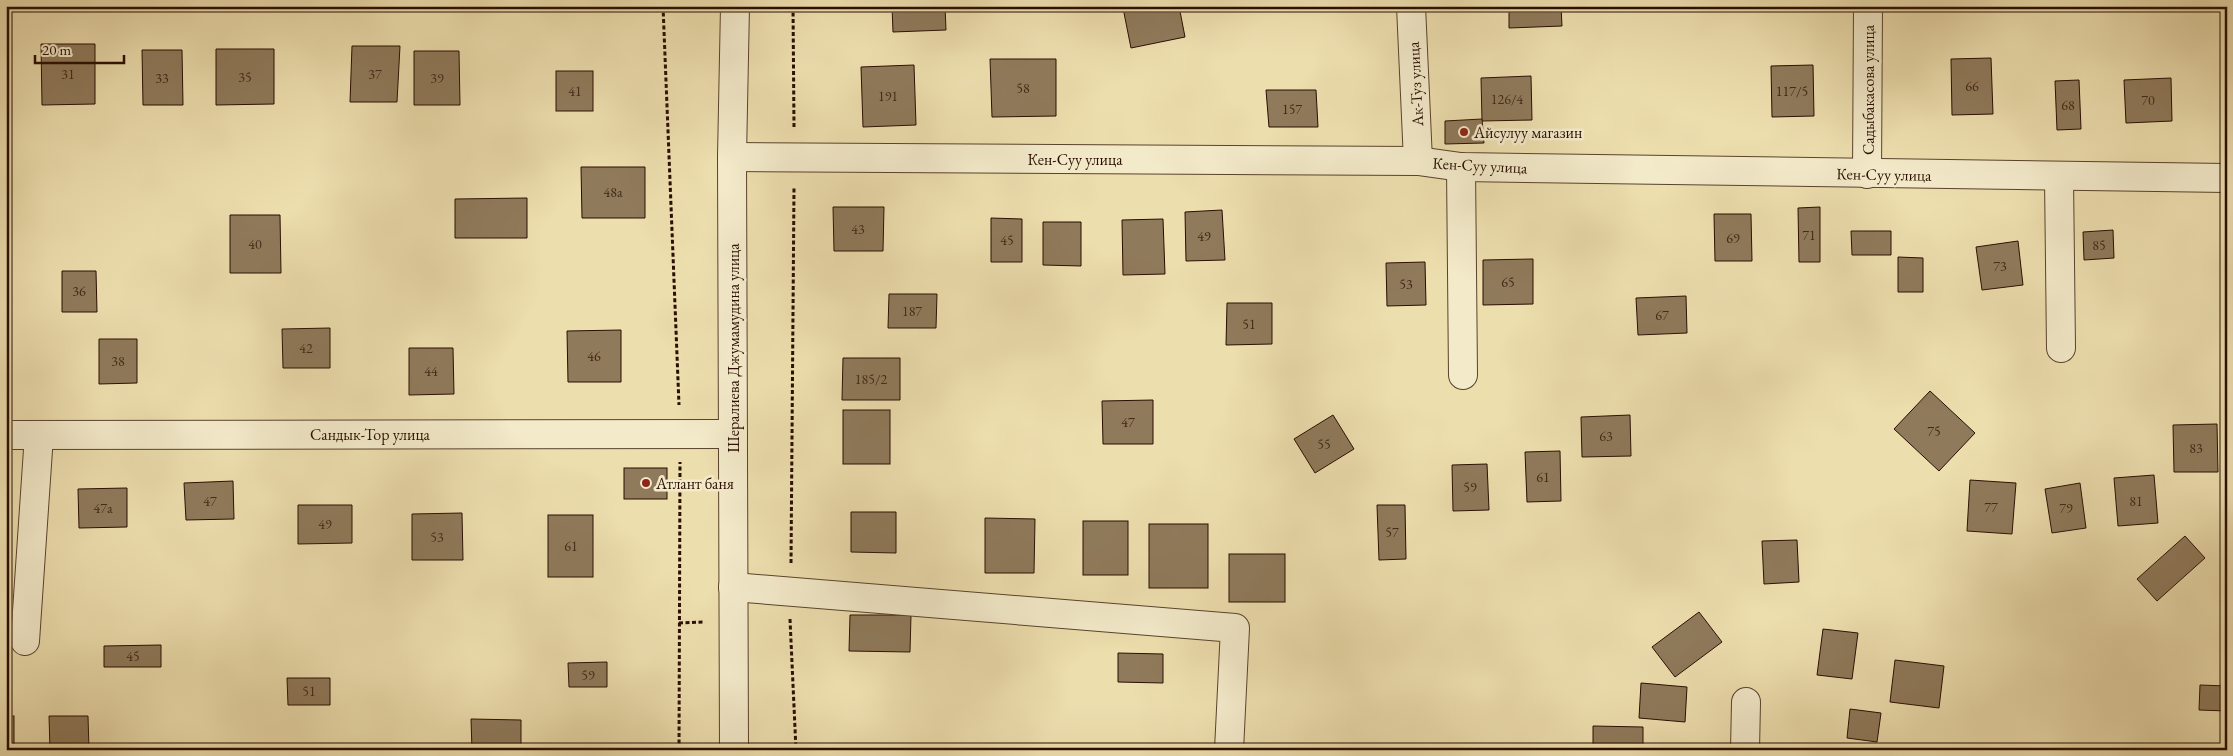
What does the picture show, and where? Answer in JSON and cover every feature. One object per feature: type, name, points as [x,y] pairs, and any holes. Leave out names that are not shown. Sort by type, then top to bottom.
[{"type":"street","name":"Шералиева Джумамудина улица","points":[[734,750],[732,157],[735,6]]},
{"type":"street","name":"Ак-Туз улица","points":[[1411,6],[1418,161]]},
{"type":"street","name":"Садыбакасова улица","points":[[1867,174],[1868,6]]},
{"type":"street","name":"Кен-Суу улица","points":[[732,157],[1418,161],[1462,167],[2227,178]]},
{"type":"street","points":[[1462,167],[1462,375]]},
{"type":"street","points":[[2059,177],[2061,348]]},
{"type":"street","name":"Сандык-Тор улица","points":[[6,435],[733,434]]},
{"type":"street","points":[[25,641],[38,435]]},
{"type":"street","points":[[733,586],[1235,628],[1229,750]]},
{"type":"street","points":[[1745,750],[1746,702]]},
{"type":"path","points":[[663,6],[680,434],[679,750]]},
{"type":"path","points":[[793,6],[792,525],[789,591],[796,750]]},
{"type":"building","points":[[892,6],[945,6],[946,30],[893,32]]},
{"type":"building","points":[[1133,6],[1179,6],[1185,37],[1131,48],[1123,8]]},
{"type":"building","points":[[1509,6],[1561,6],[1562,26],[1509,28]]},
{"type":"building","points":[[41,44],[95,44],[95,104],[42,105]]},
{"type":"building","points":[[352,46],[400,46],[397,102],[350,102]]},
{"type":"building","points":[[216,49],[274,49],[274,104],[216,105]]},
{"type":"building","points":[[142,50],[182,50],[183,105],[143,105]]},
{"type":"building","points":[[414,51],[459,51],[460,105],[414,105]]},
{"type":"building","points":[[1991,58],[1993,114],[1952,115],[1951,59]]},
{"type":"building","points":[[990,59],[1056,59],[1056,116],[992,117]]},
{"type":"building","points":[[914,65],[916,125],[863,127],[861,67]]},
{"type":"building","points":[[1813,65],[1814,116],[1772,117],[1771,66]]},
{"type":"building","points":[[556,71],[593,71],[593,111],[556,111]]},
{"type":"building","points":[[1531,76],[1532,120],[1482,121],[1481,78]]},
{"type":"building","points":[[2171,78],[2172,121],[2126,123],[2124,80]]},
{"type":"building","points":[[2079,80],[2081,129],[2057,130],[2055,81]]},
{"type":"building","points":[[1266,90],[1316,90],[1318,127],[1269,127]]},
{"type":"building","name":"Айсулуу магазин","points":[[1482,119],[1484,143],[1445,144],[1445,121]]},
{"type":"building","points":[[581,167],[645,167],[645,218],[582,218]]},
{"type":"building","points":[[527,198],[527,238],[455,238],[455,199]]},
{"type":"building","points":[[833,207],[884,207],[883,251],[834,251]]},
{"type":"building","points":[[1820,207],[1820,262],[1799,262],[1798,208]]},
{"type":"building","points":[[1222,210],[1225,260],[1186,261],[1185,212]]},
{"type":"building","points":[[1714,214],[1751,214],[1752,261],[1715,261]]},
{"type":"building","points":[[230,215],[280,215],[281,273],[230,273]]},
{"type":"building","points":[[991,218],[1022,219],[1022,262],[991,262]]},
{"type":"building","points":[[1163,219],[1165,274],[1123,275],[1122,220]]},
{"type":"building","points":[[1043,222],[1081,222],[1081,266],[1043,265]]},
{"type":"building","points":[[2113,230],[2114,258],[2084,260],[2083,232]]},
{"type":"building","points":[[1851,231],[1891,231],[1891,255],[1852,255]]},
{"type":"building","points":[[2018,241],[2023,285],[1982,290],[1976,247]]},
{"type":"building","points":[[1898,257],[1923,258],[1923,292],[1898,292]]},
{"type":"building","points":[[1533,259],[1533,304],[1483,305],[1483,260]]},
{"type":"building","points":[[1425,262],[1426,305],[1387,306],[1386,263]]},
{"type":"building","points":[[62,271],[96,271],[97,312],[62,312]]},
{"type":"building","points":[[889,294],[937,294],[936,328],[888,328]]},
{"type":"building","points":[[1686,296],[1687,333],[1638,335],[1636,298]]},
{"type":"building","points":[[1227,303],[1272,303],[1272,344],[1226,345]]},
{"type":"building","points":[[330,328],[330,368],[283,368],[282,329]]},
{"type":"building","points":[[621,330],[621,382],[568,382],[567,331]]},
{"type":"building","points":[[99,339],[137,339],[137,383],[99,384]]},
{"type":"building","points":[[409,348],[453,348],[454,394],[409,395]]},
{"type":"building","points":[[843,358],[900,358],[900,400],[842,400]]},
{"type":"building","points":[[1930,391],[1975,433],[1939,471],[1894,429]]},
{"type":"building","points":[[1153,400],[1153,444],[1103,444],[1102,401]]},
{"type":"building","points":[[843,410],[890,410],[890,464],[843,464]]},
{"type":"building","points":[[1333,415],[1354,449],[1315,473],[1294,439]]},
{"type":"building","points":[[1630,415],[1631,456],[1582,457],[1581,417]]},
{"type":"building","points":[[2217,424],[2218,472],[2174,472],[2173,425]]},
{"type":"building","points":[[1560,451],[1561,501],[1527,502],[1525,452]]},
{"type":"building","points":[[1487,464],[1489,510],[1453,511],[1452,465]]},
{"type":"building","name":"Атлант баня","points":[[624,468],[667,468],[667,499],[624,499]]},
{"type":"building","points":[[2154,475],[2158,523],[2118,526],[2114,478]]},
{"type":"building","points":[[1970,480],[2016,483],[2012,534],[1967,531]]},
{"type":"building","points":[[233,481],[234,519],[186,520],[184,483]]},
{"type":"building","points":[[2080,483],[2086,528],[2052,533],[2045,489]]},
{"type":"building","points":[[127,488],[127,527],[79,528],[78,489]]},
{"type":"building","points":[[298,505],[352,505],[352,543],[298,544]]},
{"type":"building","points":[[1377,505],[1405,505],[1406,559],[1379,560]]},
{"type":"building","points":[[851,512],[896,512],[896,553],[851,552]]},
{"type":"building","points":[[462,513],[463,560],[412,560],[412,514]]},
{"type":"building","points":[[548,515],[593,515],[593,577],[548,577]]},
{"type":"building","points":[[985,518],[1035,519],[1034,573],[985,573]]},
{"type":"building","points":[[1083,521],[1128,521],[1128,575],[1083,575]]},
{"type":"building","points":[[1149,524],[1208,524],[1208,588],[1149,588]]},
{"type":"building","points":[[2185,536],[2205,558],[2157,601],[2137,579]]},
{"type":"building","points":[[1797,540],[1799,582],[1764,584],[1762,541]]},
{"type":"building","points":[[1229,554],[1285,554],[1285,602],[1229,602]]},
{"type":"building","points":[[1699,612],[1722,642],[1675,677],[1652,647]]},
{"type":"building","points":[[850,615],[911,615],[910,652],[849,651]]},
{"type":"building","points":[[1823,629],[1858,633],[1852,679],[1817,675]]},
{"type":"building","points":[[161,645],[161,667],[104,667],[104,646]]},
{"type":"building","points":[[1118,653],[1163,654],[1163,683],[1118,682]]},
{"type":"building","points":[[1895,660],[1944,666],[1939,708],[1890,702]]},
{"type":"building","points":[[607,662],[607,687],[569,687],[568,663]]},
{"type":"building","points":[[287,678],[330,678],[330,705],[288,705]]},
{"type":"building","points":[[1641,683],[1687,687],[1685,722],[1639,718]]},
{"type":"building","points":[[2200,685],[2227,686],[2227,711],[2199,710]]},
{"type":"building","points":[[1850,709],[1881,713],[1877,742],[1847,738]]},
{"type":"building","points":[[6,716],[14,716],[14,750],[6,750]]},
{"type":"building","points":[[49,716],[88,716],[89,750],[50,750]]},
{"type":"building","points":[[471,719],[521,720],[521,750],[472,750]]},
{"type":"building","points":[[1593,726],[1643,727],[1643,750],[1593,750]]},
{"type":"place","name":"Айсулуу магазин","points":[[1464,132]]},
{"type":"place","name":"Атлант баня","points":[[646,483]]}]
